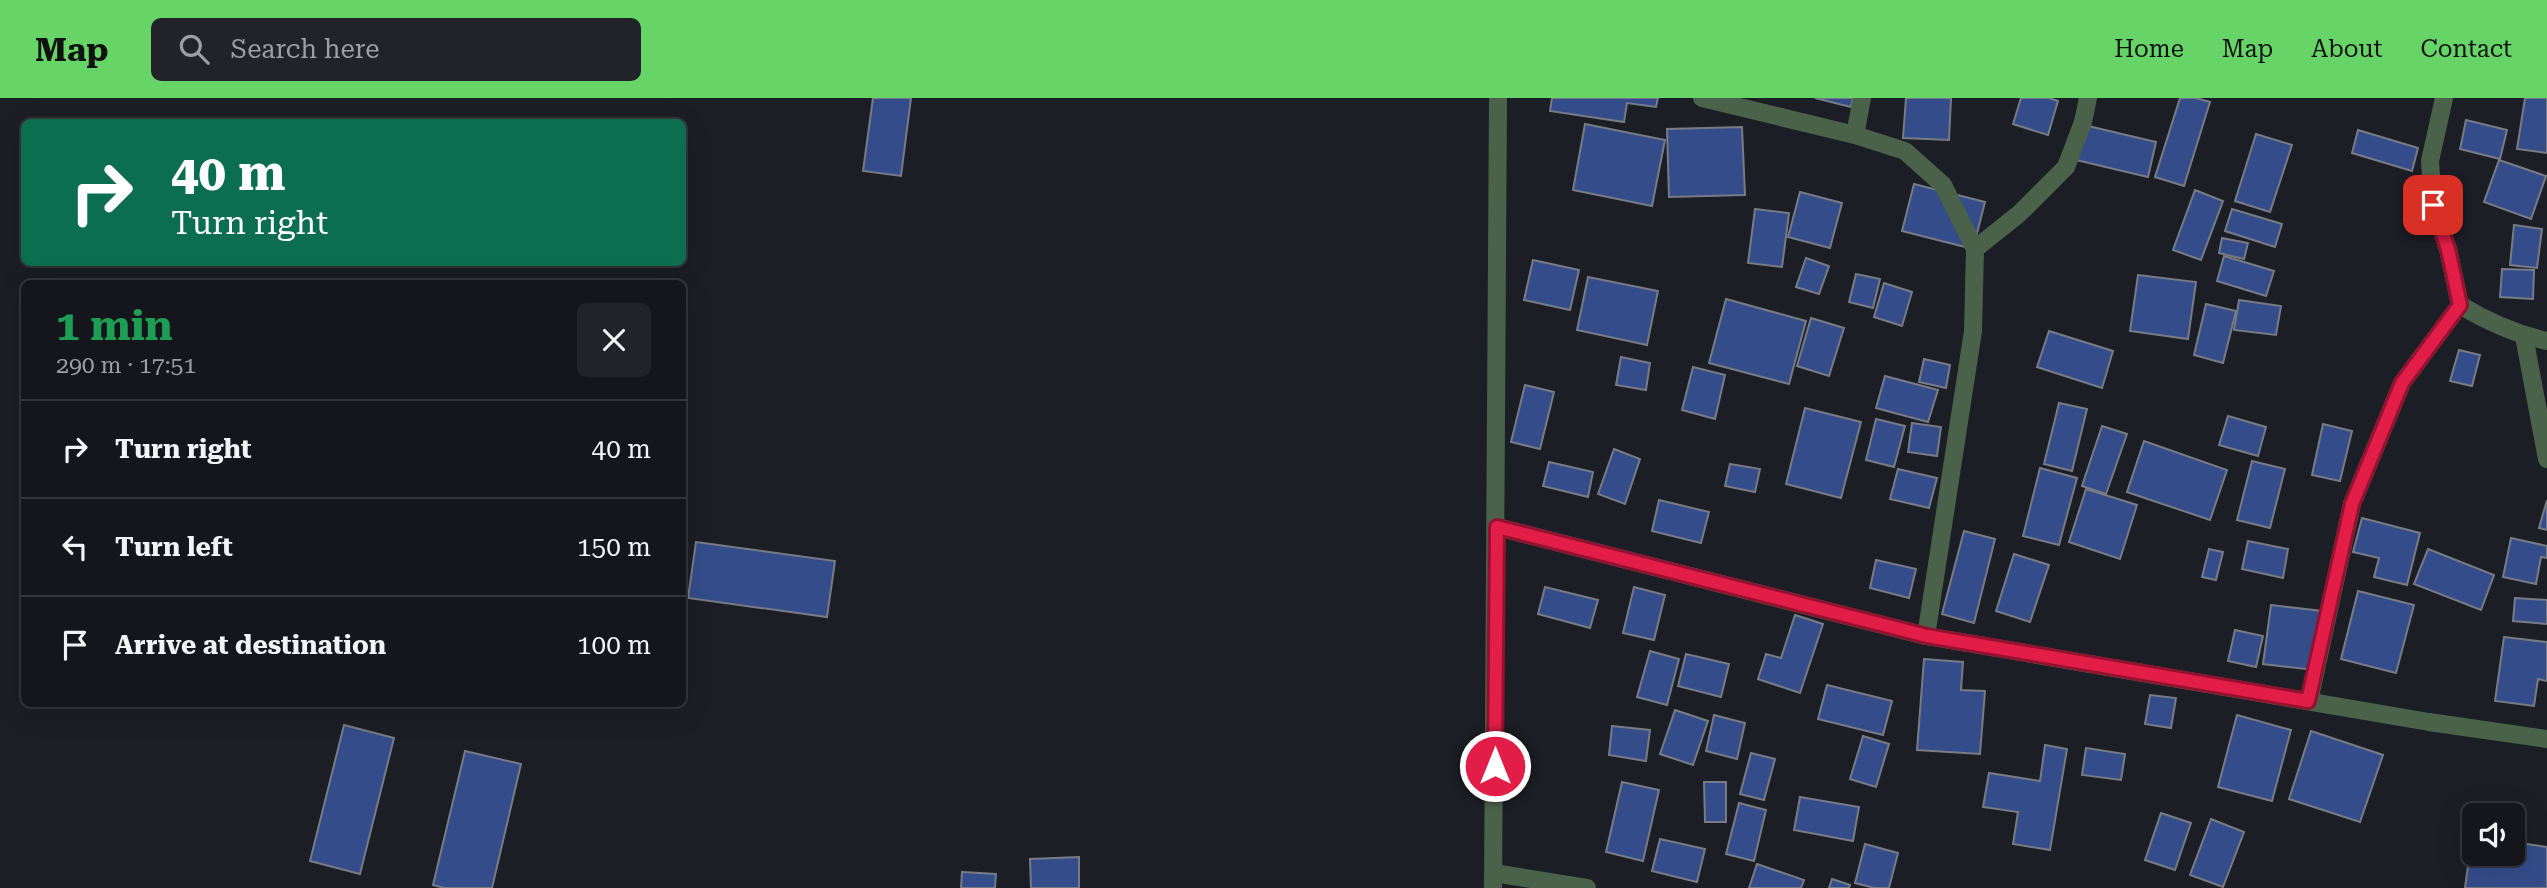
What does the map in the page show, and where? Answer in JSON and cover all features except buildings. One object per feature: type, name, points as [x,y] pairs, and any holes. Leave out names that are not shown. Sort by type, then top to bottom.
[{"type":"street","points":[[1498,98],[1493,880],[1587,888]]},
{"type":"street","points":[[1702,98],[1855,135],[1905,151],[1942,185],[1975,249],[1973,331],[1927,636]]},
{"type":"street","points":[[1855,135],[1862,98]]},
{"type":"street","points":[[1975,249],[2020,213],[2066,167],[2083,122],[2088,98]]},
{"type":"street","points":[[2444,98],[2430,162],[2433,205],[2448,249],[2460,305],[2487,322],[2524,336],[2547,341]]},
{"type":"street","points":[[2308,701],[2352,504],[2402,383],[2460,305]]},
{"type":"street","points":[[2524,336],[2547,459]]},
{"type":"street","points":[[1497,527],[1927,636],[2308,701],[2547,738]]},
{"type":"route","points":[[1495,766],[1497,527],[1927,636],[2308,701],[2352,504],[2402,383],[2460,305],[2448,249],[2433,205]]}]
